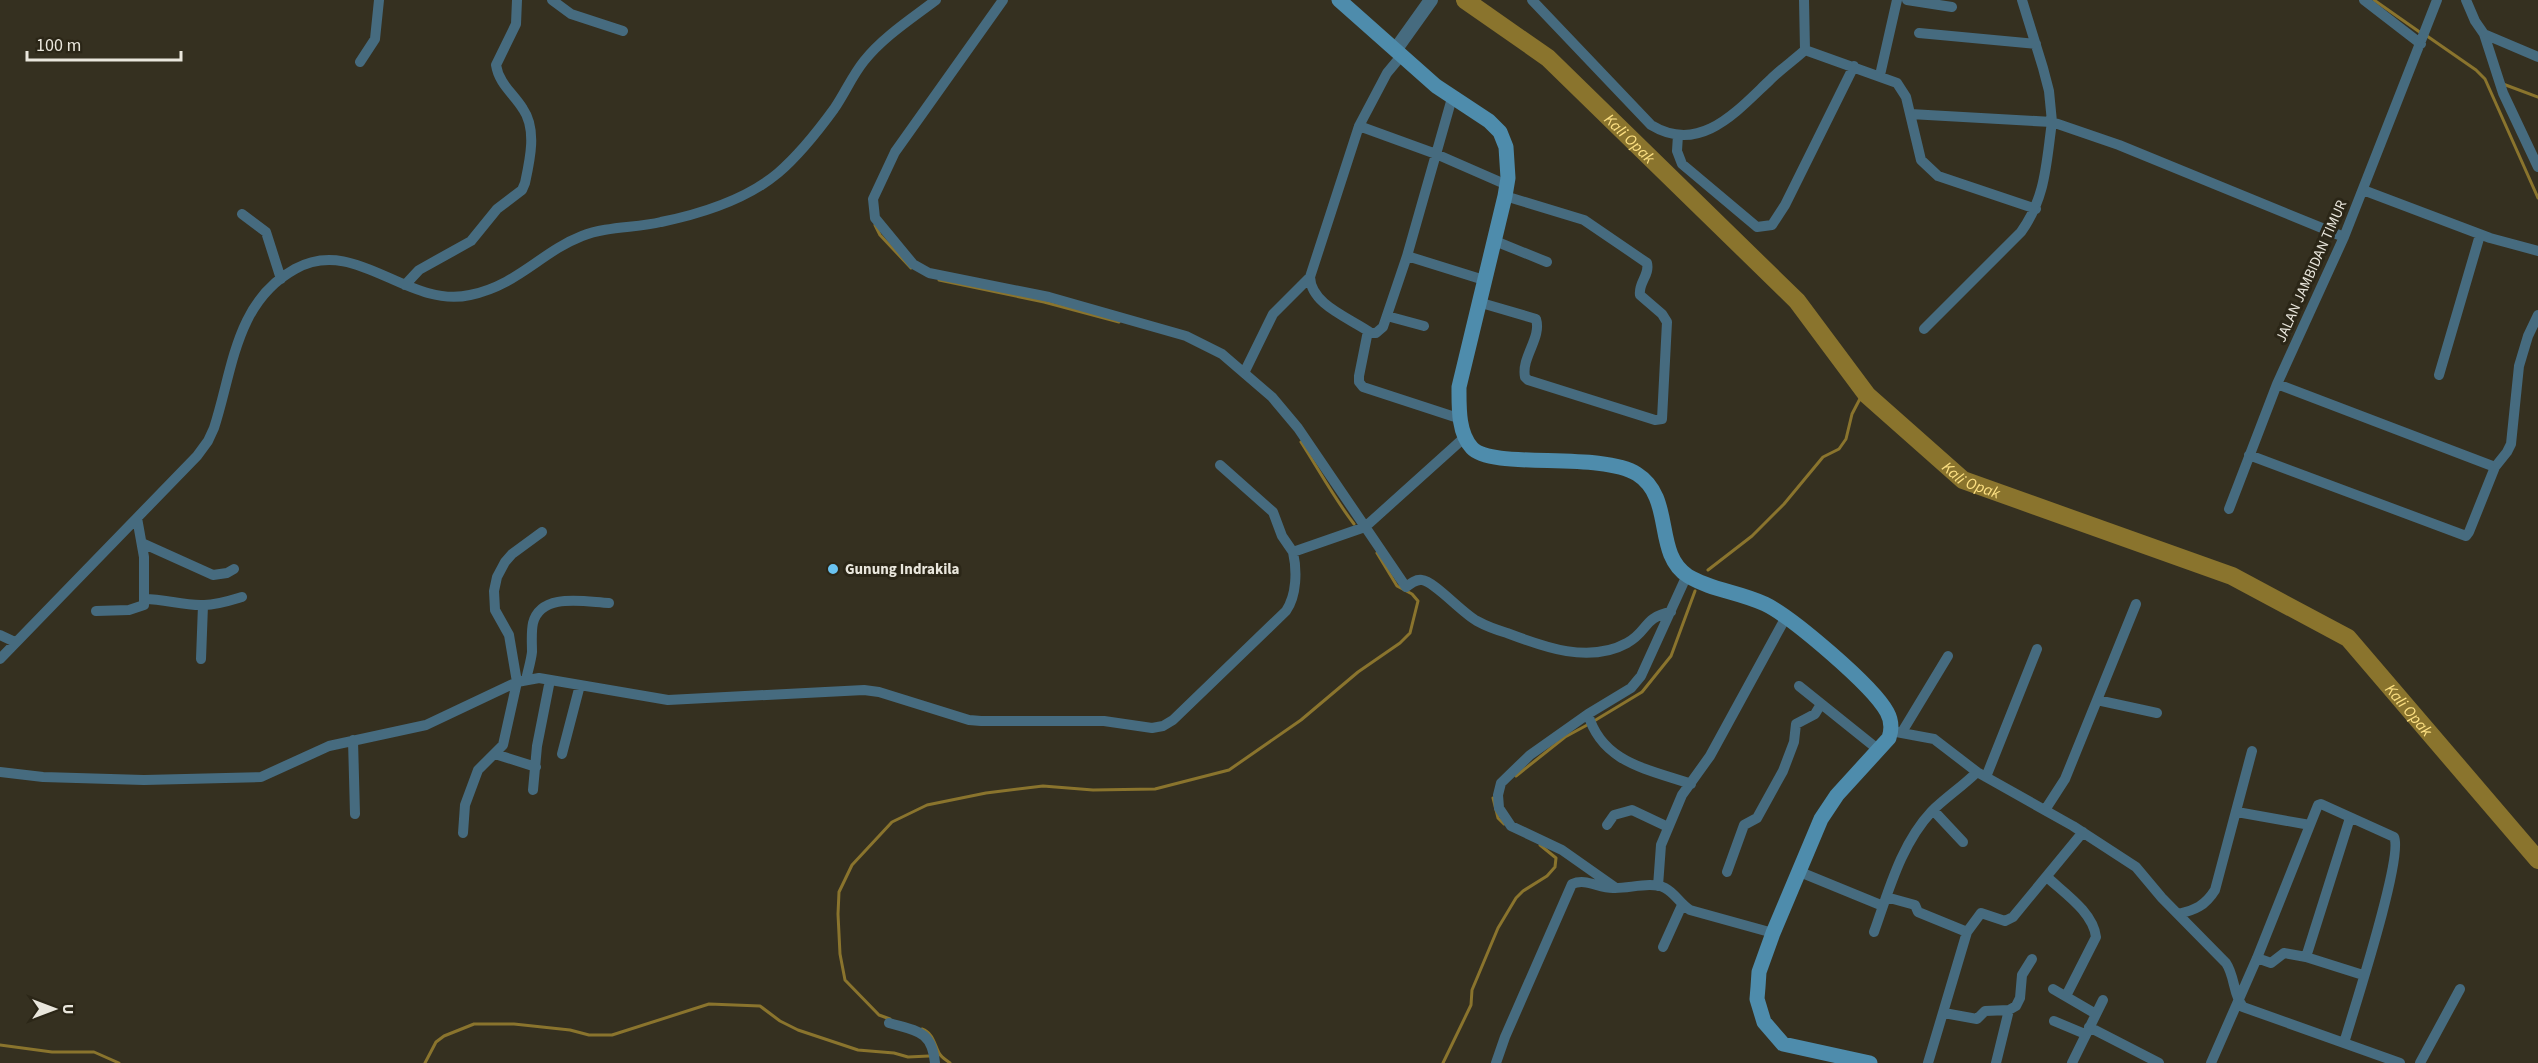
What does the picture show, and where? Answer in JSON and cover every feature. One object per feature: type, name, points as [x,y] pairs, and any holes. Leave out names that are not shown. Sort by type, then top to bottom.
[{"type":"main road","points":[[1340,0],[1452,98],[1489,121],[1500,132],[1506,147],[1506,191],[1459,387],[1461,419],[1465,437],[1473,450],[1504,459],[1577,460],[1634,472],[1645,480],[1656,494],[1671,555],[1677,567],[1702,583],[1748,597],[1786,617],[1828,652],[1877,699],[1897,731],[1831,803],[1821,819],[1759,972],[1760,1013],[1767,1028],[1783,1044],[1870,1063]]},
{"type":"street","points":[[360,62],[375,39],[379,0]]},
{"type":"street","points":[[405,285],[425,266],[471,241],[497,209],[522,190],[525,183],[531,127],[522,107],[501,83],[496,65],[516,24],[517,0]]},
{"type":"street","points":[[552,0],[571,14],[623,31]]},
{"type":"street","points":[[0,659],[186,469],[208,441],[221,406],[238,338],[254,308],[281,279],[295,269],[316,260],[330,258],[351,261],[405,285],[445,297],[469,296],[515,279],[570,242],[585,235],[662,222],[745,194],[790,162],[834,108],[865,59],[891,34],[936,0]]},
{"type":"street","points":[[1003,0],[895,152],[876,189],[873,199],[875,219],[907,258],[921,270],[1049,297],[1186,336],[1222,354],[1272,397],[1298,428],[1406,587],[1412,582],[1421,580],[1428,582],[1477,621],[1554,649],[1586,652],[1627,643],[1652,617],[1671,612]]},
{"type":"street","points":[[1532,0],[1651,125],[1667,134],[1699,133],[1726,120],[1788,62],[1805,50]]},
{"type":"street","points":[[1804,0],[1805,50]]},
{"type":"street","points":[[1880,75],[1897,0]]},
{"type":"street","points":[[1907,0],[1952,7]]},
{"type":"street","points":[[1924,329],[2021,232],[2036,209],[2041,195],[2052,122],[2049,91],[2022,0]]},
{"type":"street","points":[[2364,0],[2424,37]]},
{"type":"street","name":"JALAN JAMBIDAN TIMUR","points":[[2229,509],[2277,384],[2344,237],[2437,0]]},
{"type":"street","points":[[2466,0],[2475,21],[2484,34],[2503,93],[2538,168]]},
{"type":"street","points":[[1428,4],[1359,126],[1310,277],[1310,286],[1318,298],[1368,331],[1376,333],[1380,331],[1387,316],[1407,256],[1452,98]]},
{"type":"street","points":[[1919,33],[2036,44]]},
{"type":"street","points":[[2484,34],[2538,57]]},
{"type":"street","points":[[1805,50],[1897,82],[1903,88],[1917,150],[1928,169],[1938,176],[2036,209]]},
{"type":"street","points":[[1678,135],[1677,151],[1682,164],[1757,227],[1772,225],[1785,205],[1854,66]]},
{"type":"street","points":[[1910,114],[2052,122],[2119,145],[2344,237]]},
{"type":"street","points":[[1359,126],[1436,154],[1506,191],[1584,220],[1647,263],[1647,272],[1639,288],[1640,295],[1662,314],[1667,326],[1662,418],[1655,420],[1528,380],[1525,377],[1524,368],[1537,329],[1536,319],[1478,302]]},
{"type":"street","points":[[2363,190],[2480,235],[2538,252]]},
{"type":"street","points":[[242,214],[266,232],[281,279]]},
{"type":"street","points":[[2439,375],[2480,235]]},
{"type":"street","points":[[1495,241],[1547,262]]},
{"type":"street","points":[[1407,256],[1484,280]]},
{"type":"street","points":[[1244,373],[1273,314],[1310,277]]},
{"type":"street","points":[[2249,455],[2463,537],[2469,532],[2494,467],[2511,444],[2518,366],[2538,315]]},
{"type":"street","points":[[1387,316],[1424,326]]},
{"type":"street","points":[[1368,331],[1359,376],[1359,382],[1363,387],[1461,419]]},
{"type":"street","points":[[2277,384],[2494,467]]},
{"type":"street","points":[[1293,552],[1365,527],[1465,437]]},
{"type":"street","points":[[0,772],[53,777],[134,780],[250,778],[274,773],[329,746],[435,722],[521,681],[550,680],[668,700],[864,690],[879,692],[969,720],[1104,721],[1142,727],[1162,726],[1173,720],[1291,604],[1295,563],[1293,552],[1282,536],[1278,520],[1273,512],[1220,465]]},
{"type":"street","points":[[96,611],[137,609],[144,605],[146,599],[142,543],[137,518]]},
{"type":"street","points":[[521,681],[509,635],[495,610],[494,591],[497,577],[505,562],[542,532]]},
{"type":"street","points":[[142,543],[213,575],[227,573],[234,569]]},
{"type":"street","points":[[1616,888],[1562,849],[1511,826],[1499,808],[1498,795],[1501,783],[1530,754],[1590,720],[1631,688],[1641,676],[1687,575]]},
{"type":"street","points":[[146,599],[167,599],[203,605],[220,604],[242,597]]},
{"type":"street","points":[[463,833],[465,805],[478,770],[503,746],[521,681],[531,655],[533,622],[540,609],[550,604],[568,601],[609,603]]},
{"type":"street","points":[[2045,810],[2064,780],[2136,604]]},
{"type":"street","points":[[201,659],[203,605]]},
{"type":"street","points":[[1658,886],[1660,849],[1682,795],[1710,756],[1786,617]]},
{"type":"street","points":[[0,635],[15,642]]},
{"type":"street","points":[[1874,932],[1897,865],[1921,824],[1933,810],[1982,774],[2037,649]]},
{"type":"street","points":[[1948,656],[1897,731],[1934,739],[1982,774],[2083,832],[2139,870],[2229,967],[2239,1002],[2248,1010],[2400,1063]]},
{"type":"street","points":[[533,790],[541,722],[550,680]]},
{"type":"street","points":[[562,754],[580,685]]},
{"type":"street","points":[[1799,686],[1880,751]]},
{"type":"street","points":[[2097,700],[2157,713]]},
{"type":"street","points":[[1727,872],[1744,825],[1757,818],[1783,771],[1794,742],[1796,724],[1815,714],[1821,704]]},
{"type":"street","points":[[1590,720],[1601,741],[1621,760],[1691,784]]},
{"type":"street","points":[[353,740],[355,814]]},
{"type":"street","points":[[2178,914],[2195,910],[2208,901],[2215,890],[2252,751]]},
{"type":"street","points":[[495,754],[536,767]]},
{"type":"street","points":[[2211,1063],[2239,1002],[2318,805],[2321,804],[2394,837],[2396,844],[2391,878],[2344,1042]]},
{"type":"street","points":[[1607,825],[1614,815],[1632,810],[1668,828]]},
{"type":"street","points":[[1933,810],[1964,842]]},
{"type":"street","points":[[2236,812],[2310,825]]},
{"type":"street","points":[[2306,957],[2350,818]]},
{"type":"street","points":[[1928,1063],[1967,932],[1981,913],[2001,921],[2010,920],[2083,832]]},
{"type":"street","points":[[1800,872],[1885,902],[1915,905],[1918,912],[1967,932]]},
{"type":"street","points":[[2047,877],[2088,916],[2095,929],[2096,937],[2066,996]]},
{"type":"street","points":[[1496,1063],[1505,1037],[1572,884],[1579,881],[1604,888],[1658,886],[1672,893],[1682,905],[1690,910],[1773,933]]},
{"type":"street","points":[[1663,946],[1682,905]]},
{"type":"street","points":[[2257,958],[2271,963],[2284,953],[2306,957],[2363,975]]},
{"type":"street","points":[[1944,1013],[1977,1019],[1985,1011],[2009,1010],[2016,1006],[2020,998],[2022,975],[2032,959]]},
{"type":"street","points":[[2420,1063],[2460,988]]},
{"type":"street","points":[[2053,989],[2096,1014]]},
{"type":"street","points":[[2072,1063],[2103,1000]]},
{"type":"street","points":[[1996,1063],[2009,1010]]},
{"type":"street","points":[[2054,1021],[2087,1030],[2159,1063]]},
{"type":"street","points":[[889,1023],[920,1032],[929,1039],[935,1063]]},
{"type":"waterway","name":"Kali Opak","points":[[1465,0],[1548,58],[1797,301],[1867,395],[1963,480],[2232,576],[2348,638],[2538,860]]},
{"type":"waterway","points":[[2374,0],[2421,33]]},
{"type":"waterway","points":[[2427,36],[2476,70],[2485,79],[2538,198]]},
{"type":"waterway","points":[[2503,84],[2538,97]]},
{"type":"waterway","points":[[875,225],[880,235],[911,268]]},
{"type":"waterway","points":[[939,280],[1044,302],[1119,322]]},
{"type":"waterway","points":[[1708,570],[1752,536],[1784,504],[1823,457],[1839,449],[1846,439],[1852,414],[1864,391]]},
{"type":"waterway","points":[[1301,442],[1354,524]]},
{"type":"waterway","points":[[890,1019],[879,1015],[845,980],[840,954],[838,914],[839,892],[852,865],[892,822],[927,805],[986,793],[1043,786],[1093,790],[1155,789],[1229,770],[1301,720],[1358,672],[1400,643],[1410,633],[1418,601],[1412,594],[1397,586],[1377,553]]},
{"type":"waterway","points":[[1594,721],[1642,692],[1671,656],[1695,591]]},
{"type":"waterway","points":[[1516,776],[1565,737],[1589,724]]},
{"type":"waterway","points":[[1493,798],[1498,818],[1504,824]]},
{"type":"waterway","points":[[1443,1063],[1471,1005],[1472,990],[1498,928],[1516,898],[1547,876],[1555,867],[1556,858],[1540,845]]},
{"type":"waterway","points":[[425,1063],[436,1042],[444,1036],[474,1024],[514,1024],[570,1030],[589,1035],[612,1035],[709,1004],[760,1006],[780,1021],[798,1030],[858,1050],[894,1053],[908,1057],[929,1056]]},
{"type":"waterway","points":[[922,1029],[931,1036],[940,1054],[950,1063]]},
{"type":"waterway","points":[[0,1045],[52,1052],[94,1052],[119,1063]]},
{"type":"place","name":"Gunung Indrakila","points":[[833,569]]}]
